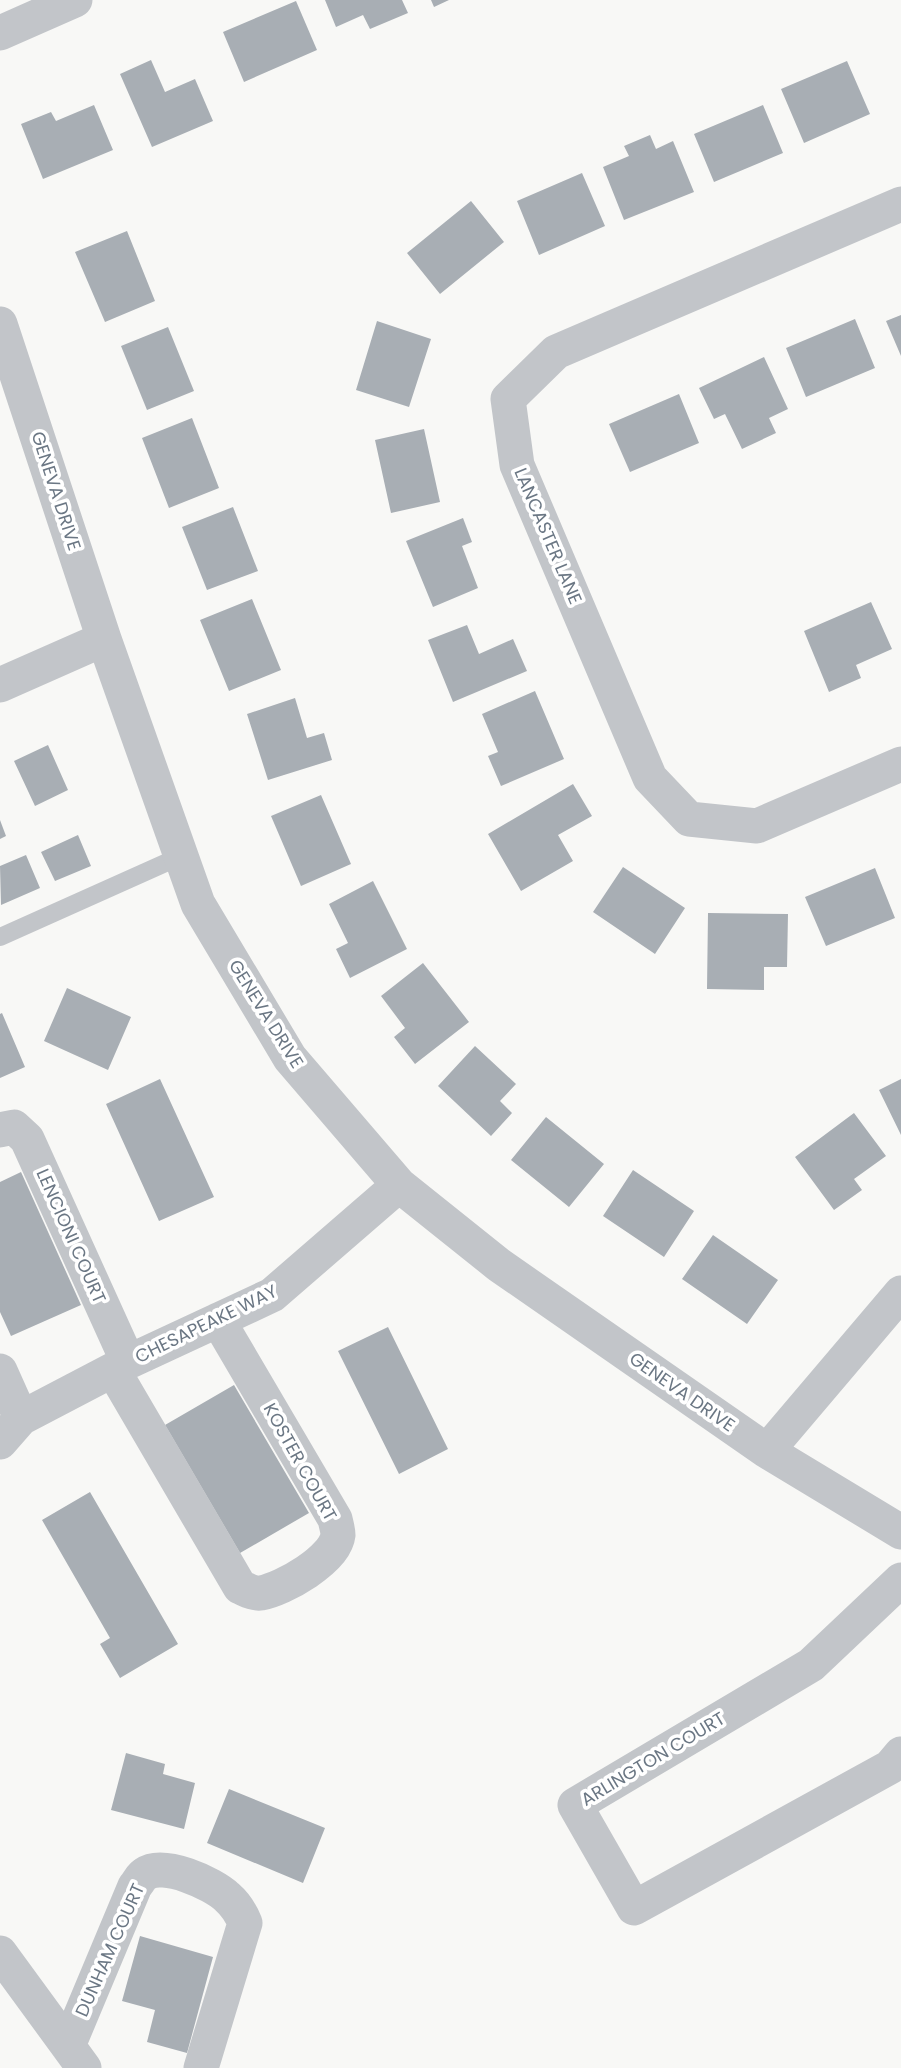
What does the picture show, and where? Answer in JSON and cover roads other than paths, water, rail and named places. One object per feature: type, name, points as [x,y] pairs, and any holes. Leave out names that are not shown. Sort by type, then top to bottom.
[{"type":"street","points":[[0,33],[75,0]]},
{"type":"street","name":"LANCASTER LANE","points":[[901,204],[556,352],[508,399],[516,465],[650,778],[690,819],[757,826],[901,764]]},
{"type":"street","name":"GENEVA DRIVE","points":[[0,324],[104,639],[198,904],[290,1058],[399,1185],[499,1265],[766,1451],[901,1532]]},
{"type":"street","points":[[0,685],[104,639]]},
{"type":"street","name":"LENCIONI COURT","points":[[0,1130],[13,1127],[27,1139],[121,1366]]},
{"type":"street","name":"CHESAPEAKE WAY","points":[[10,1431],[121,1366],[272,1295],[399,1185]]},
{"type":"street","points":[[766,1451],[901,1293]]},
{"type":"street","name":"KOSTER COURT","points":[[121,1366],[240,1587],[257,1593],[278,1588],[321,1562],[334,1547],[338,1535],[335,1519],[218,1320]]},
{"type":"street","points":[[0,1371],[10,1431]]},
{"type":"street","name":"ARLINGTON COURT","points":[[901,1580],[811,1665],[575,1805],[634,1909],[890,1767],[901,1754]]},
{"type":"street","name":"DUNHAM COURT","points":[[76,2057],[135,1886],[146,1873],[159,1870],[187,1875],[211,1885],[226,1896],[245,1923],[201,2068]]},
{"type":"street","points":[[0,1953],[76,2057]]},
{"type":"lane","points":[[0,937],[181,856]]}]
